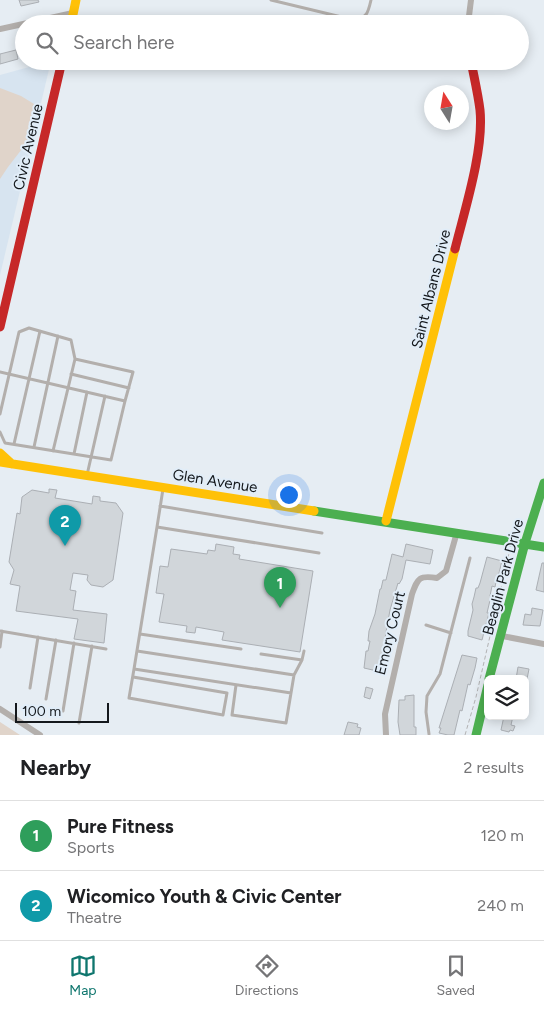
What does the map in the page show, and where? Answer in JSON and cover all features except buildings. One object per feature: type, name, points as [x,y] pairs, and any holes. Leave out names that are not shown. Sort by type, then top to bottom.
[{"type":"street","points":[[64,15],[73,13],[76,0]]},
{"type":"street","points":[[469,15],[471,0]]},
{"type":"street","points":[[0,29],[15,26]]},
{"type":"street","name":"Civic Avenue","points":[[0,327],[60,70]]},
{"type":"street","name":"Saint Albans Drive","points":[[386,521],[467,203],[479,144],[480,110],[473,70]]},
{"type":"street","points":[[0,453],[12,464]]},
{"type":"street","name":"Glen Avenue","points":[[0,462],[544,547]]},
{"type":"street","name":"Beaglin Park Drive","points":[[490,675],[502,636],[524,543],[544,483]]},
{"type":"street","name":"Emory Court","points":[[386,735],[385,714],[412,594],[419,579],[422,577],[437,578],[446,571],[457,532]]},
{"type":"street","points":[[502,636],[544,644]]},
{"type":"street","points":[[476,735],[484,702]]},
{"type":"street","points":[[0,709],[40,735]]},
{"type":"lane","points":[[272,0],[334,15]]},
{"type":"lane","points":[[367,15],[371,0]]},
{"type":"lane","points":[[0,414],[19,332],[28,328],[72,340],[75,359],[53,451]]},
{"type":"lane","points":[[14,444],[40,331]]},
{"type":"lane","points":[[34,448],[58,336]]},
{"type":"lane","points":[[0,432],[5,443],[112,460],[133,372],[75,359]]},
{"type":"lane","points":[[0,372],[125,401]]},
{"type":"lane","points":[[71,374],[129,388]]},
{"type":"lane","points":[[74,454],[87,392]]},
{"type":"lane","points":[[87,475],[105,396]]},
{"type":"lane","points":[[132,677],[227,693],[223,715],[129,698],[132,677],[158,527],[163,487]]},
{"type":"lane","points":[[160,506],[322,533]]},
{"type":"lane","points":[[158,527],[319,553]]},
{"type":"lane","points":[[429,734],[426,712],[428,696],[440,674],[470,558]]},
{"type":"lane","points":[[426,625],[450,634]]},
{"type":"lane","points":[[0,647],[1,631],[106,649]]},
{"type":"lane","points":[[140,634],[241,649]]},
{"type":"lane","points":[[30,688],[38,637]]},
{"type":"lane","points":[[46,699],[56,640]]},
{"type":"lane","points":[[63,711],[74,643]]},
{"type":"lane","points":[[79,722],[92,646]]},
{"type":"lane","points":[[137,651],[294,675]]},
{"type":"lane","points":[[236,685],[232,715],[286,723],[294,675],[302,660],[304,651]]},
{"type":"lane","points":[[261,654],[302,660]]},
{"type":"lane","points":[[134,669],[291,693]]},
{"type":"path","points":[[465,735],[476,697],[512,541]]},
{"type":"shaded area","points":[[18,70],[49,70],[0,275],[0,75]]},
{"type":"shaded area","points":[[0,88],[21,96],[39,107],[32,136],[0,179]]},
{"type":"shaded area","points":[[0,722],[20,735],[0,735]]},
{"type":"traffic: fast","points":[[490,675],[525,543],[544,483]]},
{"type":"traffic: fast","points":[[314,511],[544,547]]},
{"type":"traffic: fast","points":[[476,735],[484,702]]},
{"type":"traffic: slow","points":[[73,15],[76,0]]},
{"type":"traffic: slow","points":[[386,521],[455,249]]},
{"type":"traffic: slow","points":[[0,453],[12,464]]},
{"type":"traffic: slow","points":[[0,462],[314,511]]},
{"type":"traffic: jam","points":[[0,327],[60,70]]},
{"type":"traffic: jam","points":[[455,249],[473,180],[479,143],[480,110],[473,70]]},
{"type":"place","name":"Wicomico Youth & Civic Center","points":[[65,546]]},
{"type":"place","name":"Pure Fitness","points":[[280,608]]}]
